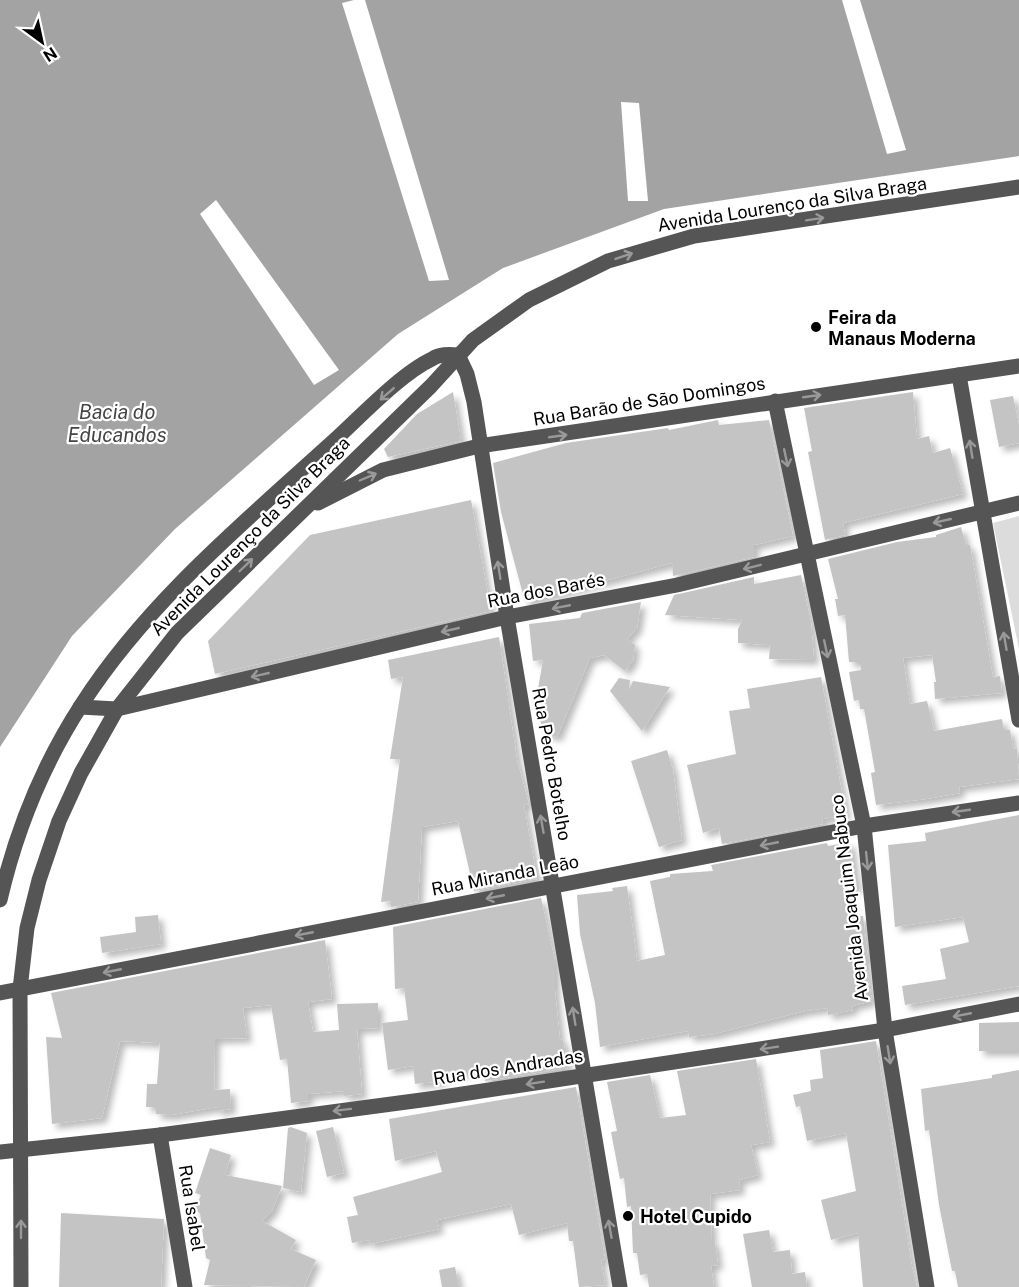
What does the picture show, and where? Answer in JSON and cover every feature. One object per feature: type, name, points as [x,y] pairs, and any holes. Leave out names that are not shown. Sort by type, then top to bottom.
[{"type":"street","name":"Avenida Lourenço da Silva Braga","points":[[21,1287],[20,989],[27,928],[56,831],[81,772],[117,709],[177,633],[430,386],[473,340],[529,300],[570,278],[643,249],[694,236],[1019,188]]},
{"type":"street","name":"Avenida Lourenço da Silva Braga","points":[[0,900],[24,818],[47,765],[101,674],[152,615],[289,481],[418,367],[446,354],[458,355]]},
{"type":"street","name":"Rua Pedro Botelho","points":[[458,355],[471,387],[507,617],[619,1286]]},
{"type":"street","name":"Rua Barão de São Domingos","points":[[298,515],[330,495],[383,470],[479,446],[1019,366]]},
{"type":"street","points":[[959,375],[1019,720]]},
{"type":"street","name":"Avenida Joaquim Nabuco","points":[[775,401],[864,826],[885,1030],[927,1287]]},
{"type":"street","name":"Rua dos Barés","points":[[80,707],[117,709],[507,617],[677,585],[1019,503]]},
{"type":"street","name":"Rua Miranda Leão","points":[[0,993],[864,826],[1019,803]]},
{"type":"street","name":"Rua dos Andradas","points":[[0,1152],[160,1135],[584,1075],[885,1030],[1019,1004]]},
{"type":"street","name":"Rua Isabel","points":[[160,1135],[185,1287]]},
{"type":"shaded area","points":[[1019,516],[1019,649],[993,523]]},
{"type":"water","name":"Bacia do Educandos","points":[[0,0],[1019,0],[1019,156],[664,209],[503,268],[398,334],[175,529],[72,636],[0,747]]},
{"type":"pier","points":[[365,0],[449,280],[429,281],[342,3]]},
{"type":"pier","points":[[842,0],[860,0],[906,150],[887,154]]},
{"type":"pier","points":[[621,102],[639,103],[648,201],[628,201]]},
{"type":"pier","points":[[216,200],[339,370],[314,385],[200,214]]},
{"type":"building","points":[[453,392],[461,441],[388,457],[384,449],[417,414]]},
{"type":"building","points":[[913,392],[917,439],[929,436],[933,453],[950,448],[963,494],[843,523],[845,535],[825,540],[808,452],[812,451],[804,408]]},
{"type":"building","points":[[1013,396],[1019,425],[1019,443],[999,447],[990,400]]},
{"type":"building","points":[[718,420],[719,425],[769,420],[793,536],[754,545],[754,557],[673,576],[672,563],[525,602],[501,512],[493,463],[566,443],[668,428],[669,430]]},
{"type":"building","points":[[471,500],[491,611],[215,674],[208,641],[310,535]]},
{"type":"building","points":[[961,527],[966,545],[970,545],[993,677],[1000,676],[1002,693],[935,699],[934,682],[936,682],[932,655],[903,658],[910,704],[927,701],[934,731],[1002,719],[1004,730],[1010,730],[1013,749],[1017,748],[1019,779],[959,787],[960,793],[876,805],[871,773],[875,772],[864,709],[860,709],[859,700],[854,701],[849,672],[861,670],[861,662],[849,662],[845,615],[838,616],[835,599],[838,599],[828,559],[897,542],[936,537],[936,535]]},
{"type":"building","points":[[801,575],[811,622],[814,660],[769,659],[770,645],[738,643],[738,629],[742,620],[665,615],[674,595],[754,577],[754,584]]},
{"type":"building","points":[[641,602],[637,628],[627,639],[635,645],[633,660],[625,671],[604,655],[590,658],[557,737],[543,733],[536,700],[543,660],[533,661],[529,624],[580,618],[582,613]]},
{"type":"building","points":[[499,637],[517,760],[529,804],[524,805],[537,879],[474,891],[458,821],[422,827],[418,902],[391,907],[391,901],[381,902],[400,759],[390,759],[403,677],[391,679],[388,660]]},
{"type":"building","points":[[821,677],[846,815],[822,819],[823,824],[722,844],[719,828],[703,833],[687,765],[736,754],[729,711],[750,708],[747,689]]},
{"type":"building","points":[[619,678],[630,680],[629,690],[633,681],[670,687],[642,731],[610,691]]},
{"type":"building","points":[[667,750],[673,770],[682,840],[659,847],[631,761]]},
{"type":"building","points":[[1019,815],[1019,986],[905,1005],[902,986],[946,979],[940,949],[969,942],[963,917],[895,927],[888,845],[926,841],[925,833]]},
{"type":"building","points":[[850,842],[857,888],[848,890],[850,917],[863,916],[868,958],[865,958],[872,1001],[852,1006],[853,1010],[828,1015],[827,1008],[805,1011],[714,1034],[689,1037],[688,1031],[600,1047],[595,1003],[580,934],[577,895],[613,891],[612,888],[627,886],[637,961],[665,955],[650,881],[670,877],[670,874],[713,871],[711,865],[827,843],[828,846]]},
{"type":"building","points":[[541,898],[555,961],[555,991],[560,1040],[563,1039],[568,1068],[485,1081],[483,1070],[442,1075],[442,1081],[415,1084],[413,1066],[388,1070],[382,1023],[408,1020],[404,988],[395,989],[393,927]]},
{"type":"building","points":[[158,915],[161,944],[102,953],[100,937],[136,932],[135,917]]},
{"type":"building","points":[[325,940],[332,999],[308,1002],[313,1032],[339,1030],[337,1004],[378,1003],[378,1028],[357,1029],[362,1094],[344,1096],[344,1091],[308,1094],[308,1101],[291,1103],[287,1059],[280,1060],[271,1005],[243,1008],[247,1038],[215,1039],[214,1090],[230,1089],[231,1109],[217,1111],[217,1107],[171,1115],[156,1114],[156,1107],[146,1107],[147,1084],[157,1084],[160,1043],[120,1041],[102,1118],[52,1124],[46,1037],[62,1038],[51,993]]},
{"type":"building","points":[[1019,1022],[1019,1051],[979,1051],[979,1023]]},
{"type":"building","points":[[876,1041],[917,1287],[863,1287],[858,1233],[831,1240],[821,1200],[856,1191],[846,1133],[807,1141],[800,1106],[796,1107],[793,1095],[811,1091],[810,1080],[823,1078],[820,1050]]},
{"type":"building","points":[[756,1059],[770,1142],[751,1145],[758,1175],[739,1180],[740,1190],[710,1194],[712,1242],[715,1242],[718,1265],[711,1266],[714,1287],[649,1287],[647,1274],[640,1275],[637,1253],[633,1253],[631,1206],[627,1207],[624,1178],[620,1179],[611,1132],[617,1131],[607,1082],[650,1075],[660,1118],[686,1115],[677,1071]]},
{"type":"building","points":[[1019,1070],[1019,1287],[958,1287],[955,1271],[952,1271],[939,1205],[929,1130],[925,1131],[921,1089],[992,1078],[992,1075]]},
{"type":"building","points":[[576,1087],[605,1259],[601,1260],[605,1285],[579,1287],[573,1241],[569,1241],[567,1223],[519,1235],[511,1204],[437,1220],[439,1229],[370,1244],[369,1240],[352,1243],[347,1217],[358,1215],[353,1197],[442,1172],[436,1151],[395,1161],[389,1119]]},
{"type":"building","points":[[333,1127],[344,1173],[327,1177],[316,1131]]},
{"type":"building","points":[[288,1128],[307,1133],[301,1192],[283,1188]]},
{"type":"building","points":[[210,1148],[231,1155],[225,1175],[282,1186],[272,1211],[262,1221],[296,1240],[291,1249],[316,1260],[304,1287],[204,1285],[210,1260],[206,1258],[200,1213],[194,1211],[201,1195],[195,1193]]},
{"type":"building","points":[[61,1213],[164,1219],[161,1287],[59,1287]]},
{"type":"building","points":[[769,1230],[773,1252],[790,1250],[792,1274],[805,1272],[807,1287],[752,1287],[743,1234]]},
{"type":"building","points":[[455,1267],[459,1287],[442,1287],[439,1270]]},
{"type":"place","name":"Feira da Manaus Moderna","points":[[816,327]]},
{"type":"place","name":"Hotel Cupido","points":[[628,1216]]}]
